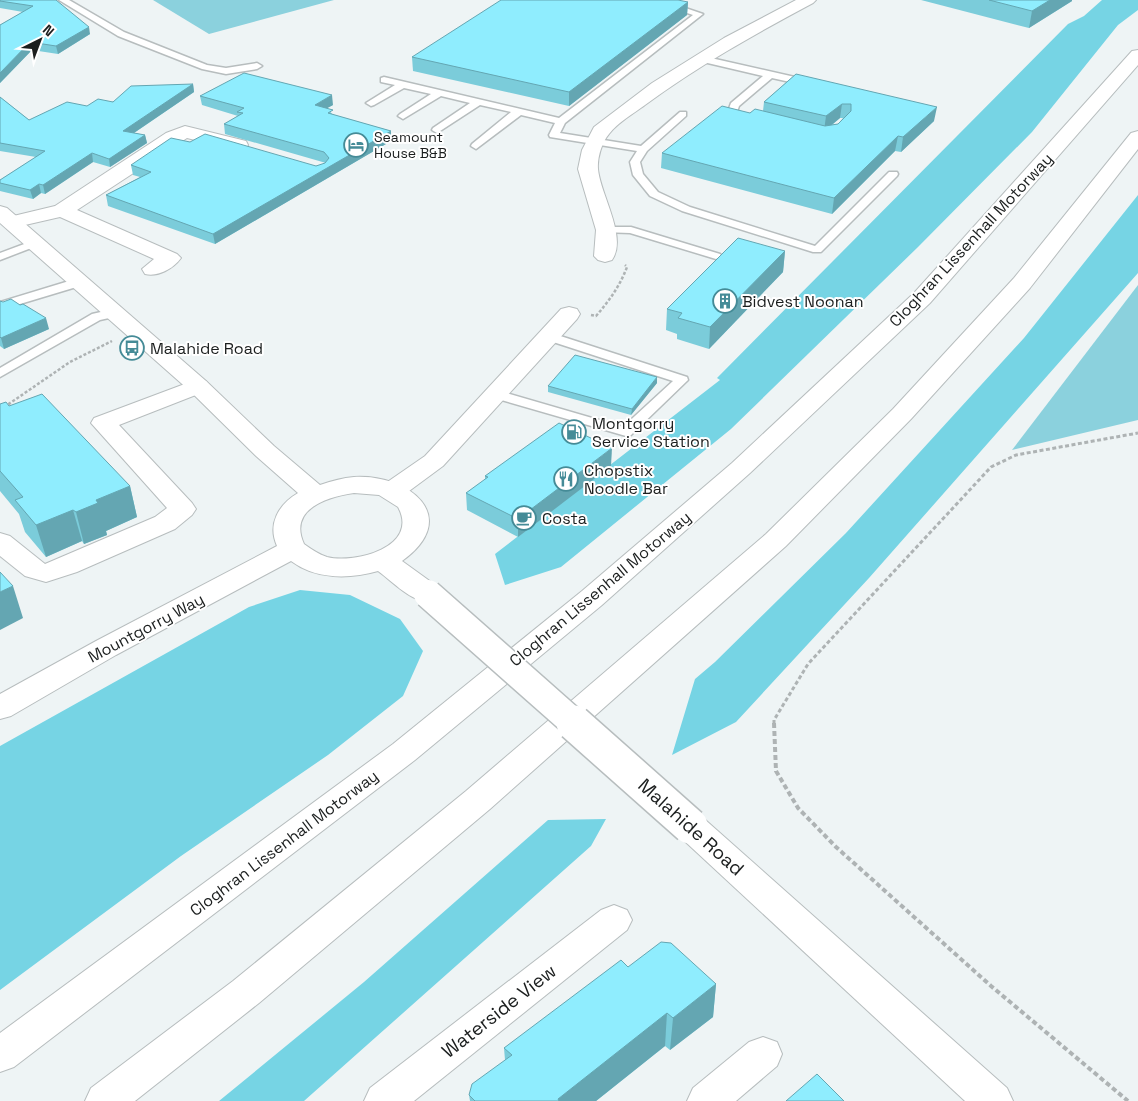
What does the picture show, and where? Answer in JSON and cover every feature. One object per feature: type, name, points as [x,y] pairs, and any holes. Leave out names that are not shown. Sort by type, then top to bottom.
[{"type":"main road","points":[[605,256],[606,230],[588,169],[591,150],[601,131],[658,87],[702,58],[808,0]]},
{"type":"main road","name":"Cloghran Lissenhall Motorway","points":[[0,1055],[404,752],[592,598],[734,474],[922,298],[1138,55]]},
{"type":"main road","points":[[6,217],[62,211],[173,137],[186,123],[199,134],[254,150]]},
{"type":"main road","points":[[105,1101],[246,992],[478,800],[776,540],[902,414],[1022,283],[1138,137]]},
{"type":"main road","points":[[62,211],[170,258],[153,268]]},
{"type":"main road","points":[[6,217],[198,386],[265,451],[315,494]]},
{"type":"main road","points":[[392,491],[434,461],[569,314]]},
{"type":"main road","points":[[0,542],[36,570],[46,572],[67,566],[165,523],[183,509],[103,423],[198,386]]},
{"type":"main road","points":[[354,485],[374,486],[392,491],[405,498],[414,508],[418,519],[416,530],[409,542],[398,552],[382,560],[363,566],[342,567],[322,565],[305,558],[293,549],[287,538],[286,526],[291,514],[315,494],[334,488],[354,485]]},
{"type":"main road","name":"Mountgorry Way","points":[[0,708],[106,648],[293,549]]},
{"type":"main road","name":"Malahide Road","points":[[382,560],[428,594],[690,826],[993,1101]]},
{"type":"main road","name":"Waterside View","points":[[384,1101],[614,920]]},
{"type":"main road","points":[[707,1101],[763,1054]]},
{"type":"lane","points":[[63,0],[121,34],[182,59],[226,71],[257,66]]},
{"type":"lane","points":[[643,149],[554,136],[561,121],[699,14],[653,0]]},
{"type":"lane","points":[[702,58],[818,86]]},
{"type":"lane","points":[[758,120],[732,114],[734,105],[770,74]]},
{"type":"lane","points":[[384,80],[561,121]]},
{"type":"lane","points":[[371,103],[402,85]]},
{"type":"lane","points":[[403,116],[439,93]]},
{"type":"lane","points":[[437,130],[478,102]]},
{"type":"lane","points":[[476,146],[519,111]]},
{"type":"lane","points":[[683,114],[643,149],[635,162],[638,175],[654,194],[686,209],[817,250],[893,174]]},
{"type":"lane","points":[[606,230],[631,230],[716,256]]},
{"type":"lane","points":[[0,257],[35,244]]},
{"type":"lane","points":[[0,306],[79,282]]},
{"type":"lane","points":[[0,373],[96,317],[114,313]]},
{"type":"lane","points":[[496,394],[626,432],[682,380],[548,336]]},
{"type":"path","points":[[569,314],[572,310],[596,316],[612,299],[627,268],[618,257],[605,256]]},
{"type":"path","points":[[0,410],[70,362],[136,332]]},
{"type":"path","points":[[1128,1101],[990,986],[843,853],[798,808],[776,770],[774,720],[808,664],[991,467],[1016,455],[1138,433]]},
{"type":"shaded area","points":[[153,0],[334,0],[209,34]]},
{"type":"shaded area","points":[[1102,0],[1138,0],[1138,10],[1118,25],[1032,132],[918,247],[731,429],[561,567],[505,585],[495,554],[720,380],[717,378],[1068,24],[1084,16]]},
{"type":"shaded area","points":[[1138,195],[1138,273],[869,578],[736,722],[672,755],[695,679],[715,662],[846,533],[1024,338]]},
{"type":"shaded area","points":[[1138,285],[1138,420],[1012,450]]},
{"type":"shaded area","points":[[300,590],[350,595],[400,619],[423,651],[403,696],[328,755],[181,856],[0,990],[0,746],[249,607]]},
{"type":"shaded area","points":[[606,819],[591,846],[304,1101],[219,1101],[364,982],[548,820]]},
{"type":"building","points":[[0,0],[56,0],[89,27],[56,46],[30,42],[0,73],[0,25],[33,6]]},
{"type":"building","points":[[501,0],[678,0],[688,2],[569,92],[412,57]]},
{"type":"building","points":[[989,0],[1050,0],[1032,11]]},
{"type":"building","points":[[244,73],[332,95],[315,105],[333,110],[328,113],[391,131],[213,234],[106,195],[151,172],[131,165],[171,138],[190,142],[205,134],[316,166],[325,163],[329,158],[324,152],[224,124],[243,113],[237,112],[244,108],[200,96]]},
{"type":"building","points":[[796,74],[937,107],[903,137],[898,136],[834,198],[662,153],[722,106],[750,113],[755,109],[825,126],[838,124],[851,111],[851,104],[842,104],[826,116],[764,102]]},
{"type":"building","points":[[193,84],[123,131],[145,135],[109,159],[92,153],[43,185],[39,184],[30,190],[0,183],[0,180],[45,151],[0,143],[0,97],[29,120],[67,102],[87,106],[98,99],[113,102],[131,86]]},
{"type":"building","points":[[738,238],[785,251],[710,327],[678,318],[682,313],[667,309]]},
{"type":"building","points":[[11,299],[46,318],[1,338],[0,301],[3,302]]},
{"type":"building","points":[[575,355],[657,377],[632,409],[548,386]]},
{"type":"building","points":[[42,394],[130,486],[96,500],[98,503],[76,512],[73,510],[36,525],[15,500],[23,497],[0,471],[0,404],[6,402],[9,406]]},
{"type":"building","points":[[559,423],[612,448],[518,519],[466,493],[488,477],[485,476]]},
{"type":"building","points":[[0,572],[13,586],[0,592]]},
{"type":"building","points":[[661,942],[671,943],[716,984],[673,1018],[667,1013],[558,1099],[559,1101],[475,1101],[469,1095],[472,1084],[512,1055],[504,1048],[621,960],[628,967]]},
{"type":"building","points":[[817,1074],[844,1101],[786,1101]]},
{"type":"place","name":"Seamount House B&B","points":[[356,145]]},
{"type":"place","name":"Bidvest Noonan","points":[[725,301]]},
{"type":"place","name":"Malahide Road","points":[[132,348]]},
{"type":"place","name":"Montgorry Service Station","points":[[574,432]]},
{"type":"place","name":"Chopstix Noodle Bar","points":[[566,479]]},
{"type":"place","name":"Costa","points":[[524,518]]}]
